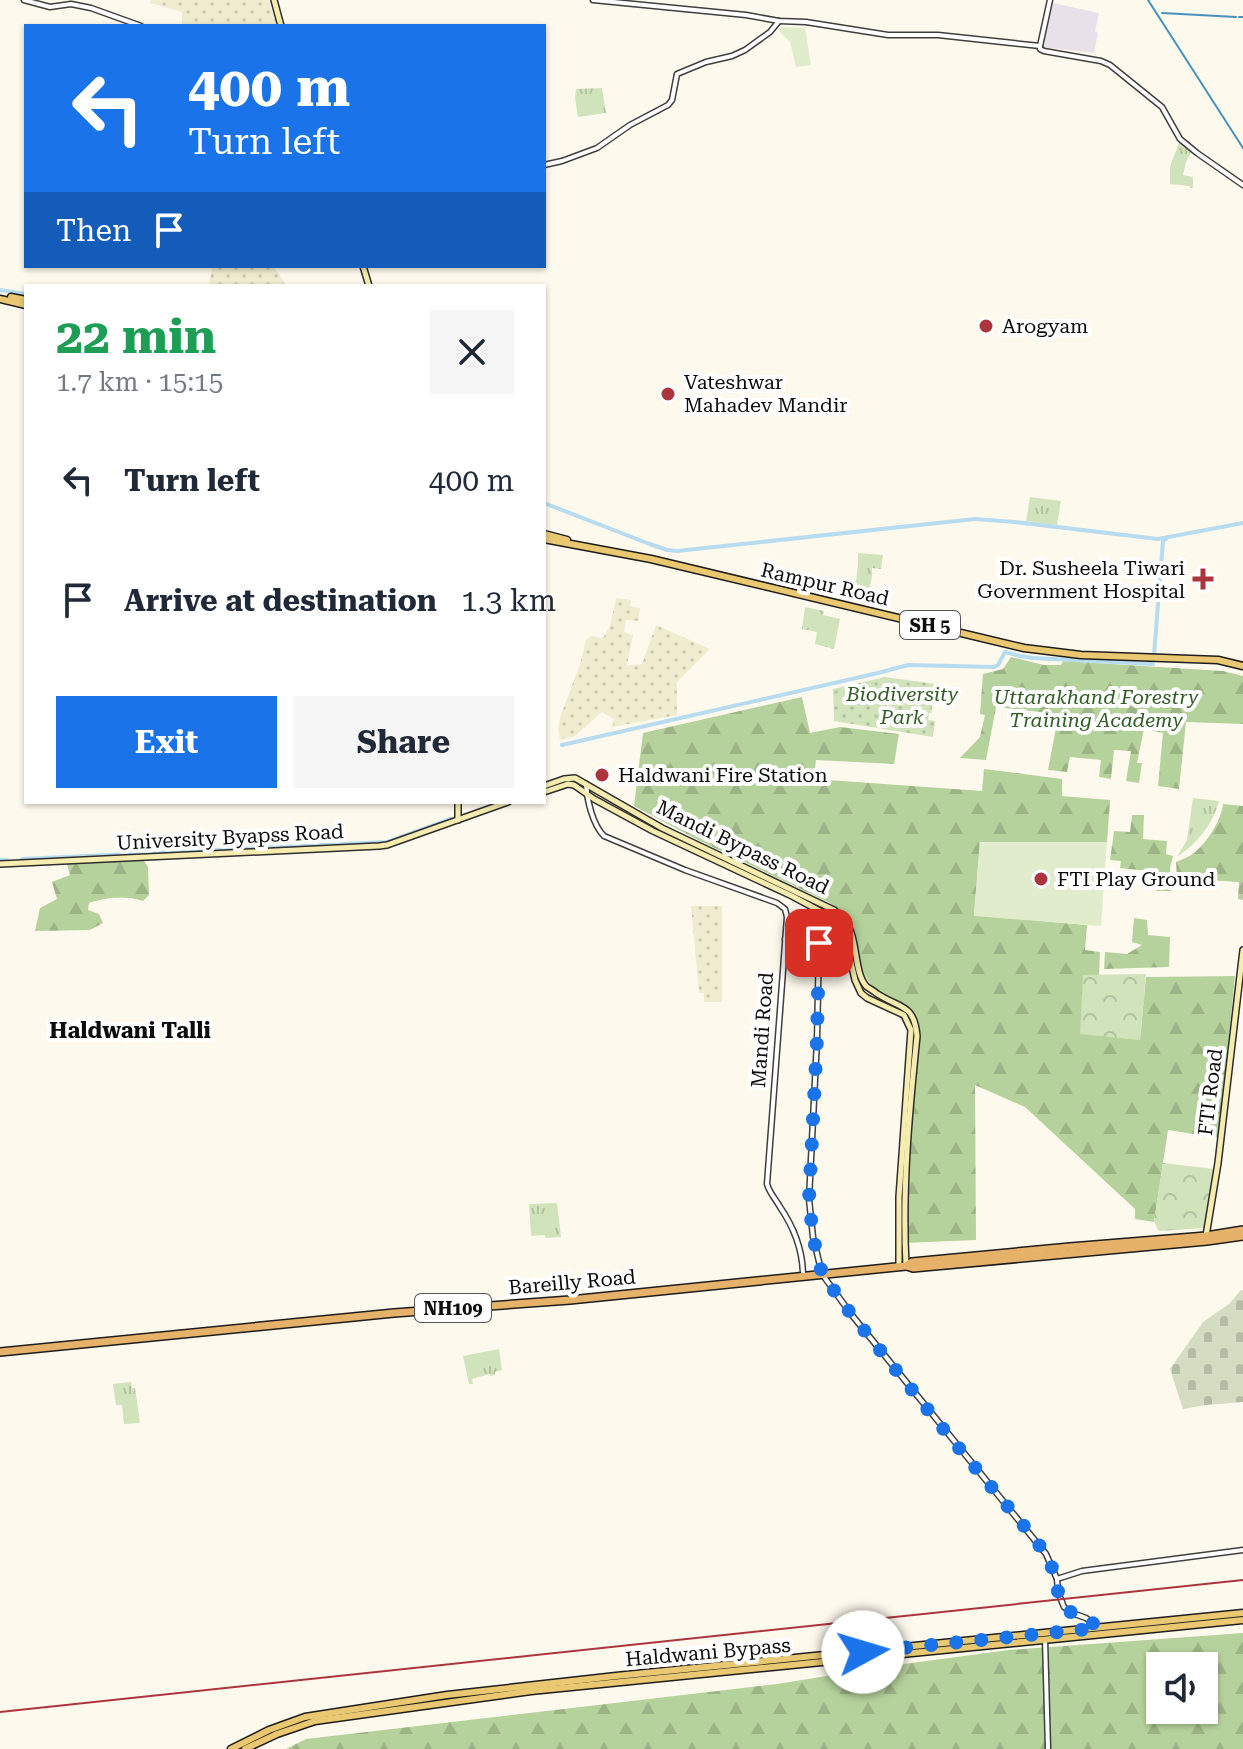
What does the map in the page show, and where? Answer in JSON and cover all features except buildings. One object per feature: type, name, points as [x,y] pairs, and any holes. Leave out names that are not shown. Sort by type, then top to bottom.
[{"type":"highway","name":"Bareilly Road","points":[[0,1352],[394,1313],[570,1300],[904,1266],[912,1262],[1243,1233]]},
{"type":"main road","points":[[274,0],[280,24]]},
{"type":"main road","points":[[0,297],[24,302]]},
{"type":"main road","name":"Rampur Road","points":[[546,536],[616,550],[1024,648],[1081,655],[1218,660],[1243,666]]},
{"type":"main road","name":"Mandi Bypass Road","points":[[546,788],[575,778],[674,834],[834,910],[844,920],[851,931],[867,987],[905,1008],[916,1023],[906,1152],[904,1266]]},
{"type":"main road","name":"Mandi Bypass Road","points":[[546,789],[574,785],[653,831],[792,896],[831,917],[840,926],[861,993],[904,1015],[911,1030],[899,1197],[904,1266]]},
{"type":"main road","points":[[458,804],[458,820],[502,804]]},
{"type":"main road","name":"University Byapss Road","points":[[0,864],[379,846],[458,820]]},
{"type":"main road","name":"FTI Road","points":[[1206,1238],[1243,950]]},
{"type":"main road","name":"Haldwani Bypass","points":[[863,1655],[1045,1639],[1243,1613]]},
{"type":"main road","name":"Haldwani Bypass","points":[[231,1749],[289,1726],[328,1718],[531,1691],[1101,1631],[1243,1620]]},
{"type":"main road","name":"Haldwani Bypass","points":[[245,1749],[289,1726]]},
{"type":"street","points":[[24,0],[51,7],[71,4],[91,8],[135,24]]},
{"type":"street","points":[[593,0],[746,15],[888,35],[938,35],[1015,42],[1040,46],[1044,51],[1101,61],[1162,107],[1178,137],[1243,185]]},
{"type":"street","points":[[1040,46],[1050,0]]},
{"type":"street","points":[[546,165],[597,148],[630,125],[668,105],[672,100],[677,74],[745,50],[770,32],[779,21]]},
{"type":"street","name":"Mandi Road","points":[[586,784],[599,832],[612,841],[785,909],[787,917],[767,1187],[796,1234],[803,1258],[803,1276]]},
{"type":"street","points":[[591,809],[596,790]]},
{"type":"street","points":[[785,939],[819,943],[809,1199],[813,1237],[822,1274],[1046,1554],[1064,1607],[1086,1618],[1101,1631]]},
{"type":"street","points":[[1057,1579],[1082,1571],[1243,1550]]},
{"type":"street","points":[[1045,1639],[1048,1749]]},
{"type":"shaded area","points":[[151,0],[269,0],[276,24],[182,24],[182,12],[150,3]]},
{"type":"shaded area","points":[[1053,3],[1099,13],[1094,53],[1042,47]]},
{"type":"shaded area","points":[[212,268],[274,268],[284,281],[283,284],[209,284]]},
{"type":"shaded area","points":[[616,598],[631,600],[630,606],[640,608],[638,621],[626,620],[624,632],[633,635],[627,665],[642,664],[656,625],[710,649],[677,682],[677,715],[612,727],[614,719],[602,712],[575,736],[560,740],[558,728],[561,715],[586,640],[591,636],[603,638],[610,626]]},
{"type":"shaded area","points":[[691,906],[722,906],[722,1002],[704,1002],[704,993],[699,993]]},
{"type":"green space","points":[[781,27],[805,28],[811,65],[796,67],[790,42],[779,31]]},
{"type":"green space","points":[[602,88],[606,113],[578,117],[576,89]]},
{"type":"green space","points":[[1180,141],[1191,152],[1183,175],[1193,177],[1193,188],[1170,184],[1170,166]]},
{"type":"green space","points":[[1030,497],[1061,501],[1057,525],[1026,521]]},
{"type":"green space","points":[[858,553],[883,555],[881,569],[872,568],[868,597],[875,599],[874,606],[856,600]]},
{"type":"green space","points":[[805,607],[840,619],[834,649],[815,644],[817,632],[802,629]]},
{"type":"green space","name":"Uttarakhand Forestry Training Academy","points":[[1011,657],[1044,665],[1061,665],[1063,661],[1223,671],[1243,676],[1243,724],[1186,722],[1179,789],[1158,786],[1163,733],[1144,729],[1137,763],[1142,763],[1139,783],[1126,781],[1131,751],[1114,750],[1111,779],[1099,777],[1101,760],[1070,757],[1067,772],[1048,770],[1056,728],[1046,726],[1048,713],[996,707],[986,760],[960,758],[980,737],[985,715],[980,714],[983,674],[1003,669]]},
{"type":"green space","name":"Biodiversity Park","points":[[885,677],[936,684],[936,693],[930,693],[929,700],[933,701],[928,720],[935,721],[933,737],[834,721],[833,689]]},
{"type":"green space","points":[[802,697],[810,733],[840,727],[899,734],[894,764],[816,760],[814,779],[982,791],[984,769],[1062,779],[1062,796],[1110,800],[1107,842],[980,842],[974,915],[1087,925],[1085,950],[1100,952],[1099,975],[1140,1040],[1146,977],[1235,976],[1219,1138],[1168,1130],[1154,1222],[1135,1219],[1135,1209],[1025,1107],[975,1085],[976,1240],[904,1243],[919,1028],[911,1011],[873,987],[862,966],[849,923],[830,903],[634,806],[643,733]]},
{"type":"green space","points":[[1193,798],[1219,801],[1203,833],[1177,857],[1187,840]]},
{"type":"green space","points":[[1223,804],[1243,806],[1243,900],[1238,899],[1239,882],[1177,878],[1176,862],[1204,843],[1217,824]]},
{"type":"green space","points":[[1132,815],[1144,815],[1143,839],[1167,841],[1166,854],[1173,856],[1171,891],[1157,891],[1159,872],[1120,868],[1121,861],[1110,860],[1114,831],[1130,832]]},
{"type":"green space","name":"FTI Play Ground","points":[[980,842],[1107,842],[1101,926],[974,916]]},
{"type":"green space","points":[[72,861],[144,861],[148,867],[149,895],[143,901],[116,898],[89,903],[88,910],[99,914],[103,923],[90,930],[35,931],[40,908],[57,899],[52,882],[70,875],[67,864]]},
{"type":"green space","points":[[1134,918],[1147,920],[1148,935],[1170,937],[1169,967],[1104,969],[1105,952],[1127,954],[1142,945],[1132,942]]},
{"type":"green space","points":[[1146,974],[1140,1040],[1080,1034],[1083,975]]},
{"type":"green space","points":[[1163,1163],[1214,1169],[1205,1228],[1159,1231],[1154,1222]]},
{"type":"green space","points":[[557,1203],[561,1237],[531,1236],[529,1204]]},
{"type":"green space","points":[[1243,1290],[1243,1402],[1183,1409],[1170,1369],[1203,1322]]},
{"type":"green space","points":[[499,1349],[502,1370],[495,1372],[495,1375],[472,1379],[473,1384],[469,1384],[463,1356]]},
{"type":"green space","points":[[131,1382],[132,1388],[135,1388],[140,1423],[124,1424],[122,1405],[116,1405],[113,1384]]},
{"type":"green space","points":[[1243,1633],[1243,1749],[286,1749],[306,1739],[777,1684],[1009,1650]]},
{"type":"waterway","points":[[1148,0],[1243,148]]},
{"type":"waterway","points":[[1162,13],[1236,17]]},
{"type":"waterway","points":[[0,290],[24,294]]},
{"type":"waterway","points":[[546,504],[647,543],[677,551],[975,519],[1158,539],[1243,523]]},
{"type":"waterway","points":[[1154,655],[1163,541],[1166,539]]},
{"type":"waterway","points":[[562,745],[908,665],[994,667],[1005,652],[1033,658],[1153,664]]},
{"type":"waterway","points":[[22,859],[387,842],[451,819]]},
{"type":"waterway","points":[[0,860],[7,860]]},
{"type":"railway","points":[[0,1712],[1243,1580]]},
{"type":"place","name":"Arogyam","points":[[986,326]]},
{"type":"place","name":"Vateshwar Mahadev Mandir","points":[[668,394]]},
{"type":"place","name":"Dr. Susheela Tiwari Government Hospital","points":[[1203,579]]},
{"type":"place","name":"Haldwani Fire Station","points":[[602,775]]},
{"type":"place","name":"FTI Play Ground","points":[[1041,879]]},
{"type":"district","name":"Haldwani Talli","points":[[130,1030]]},
{"type":"route","points":[[819,943],[809,1199],[813,1237],[822,1274],[1046,1554],[1064,1607],[1099,1628],[863,1652]]}]
